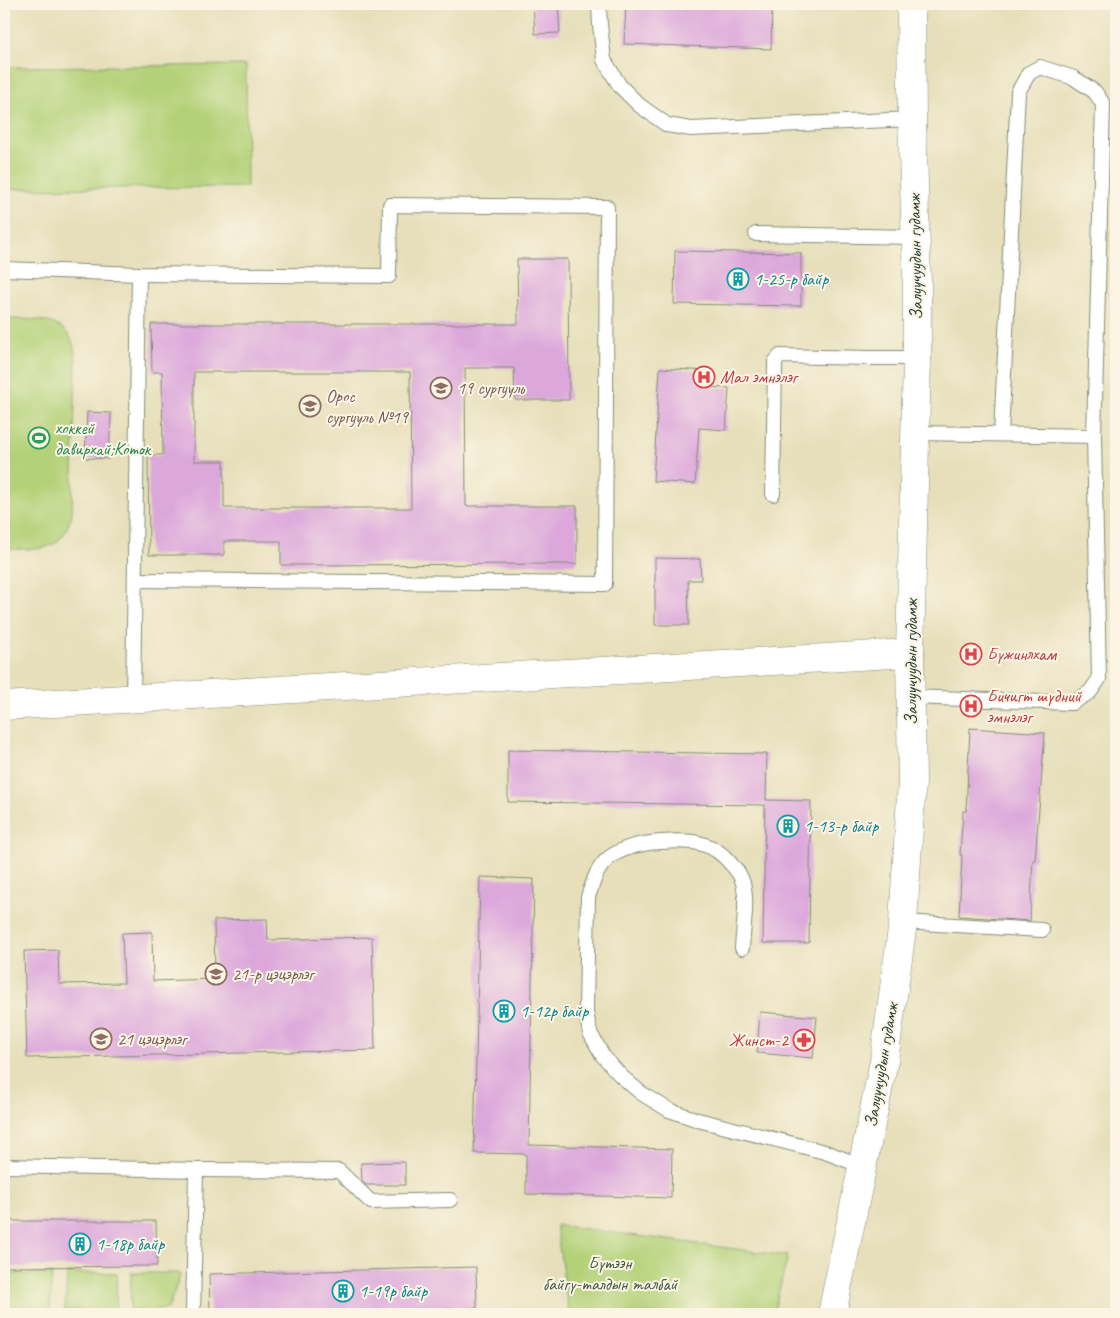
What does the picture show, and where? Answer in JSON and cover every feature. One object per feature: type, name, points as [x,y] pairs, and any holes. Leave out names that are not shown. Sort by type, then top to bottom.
[{"type":"street","name":"Залуучуудын гудамж","points":[[832,1314],[884,1062],[903,922],[912,782],[910,653],[917,282],[911,4]]},
{"type":"street","points":[[4,706],[910,653]]},
{"type":"lane","points":[[599,4],[604,60],[620,86],[639,105],[666,125],[692,129],[912,119]]},
{"type":"lane","points":[[911,697],[1072,703],[1090,692],[1098,679],[1094,436],[1104,104],[1095,92],[1074,78],[1040,67],[1029,74],[1018,92],[1001,434]]},
{"type":"lane","points":[[4,269],[139,274],[389,276],[390,205],[608,207],[605,584],[135,580]]},
{"type":"lane","points":[[756,234],[916,237]]},
{"type":"lane","points":[[132,699],[139,274]]},
{"type":"lane","points":[[773,494],[775,362],[780,356],[917,358]]},
{"type":"lane","points":[[915,432],[1094,436]]},
{"type":"lane","points":[[742,948],[745,898],[743,883],[738,872],[722,853],[696,842],[680,841],[650,843],[626,849],[611,857],[597,873],[588,897],[586,1012],[590,1033],[603,1056],[621,1076],[641,1093],[669,1110],[698,1120],[825,1152],[862,1166]]},
{"type":"lane","points":[[903,922],[1042,930]]},
{"type":"lane","points":[[4,1166],[339,1171],[371,1202],[450,1200]]},
{"type":"lane","points":[[193,1314],[196,1170]]},
{"type":"green space","points":[[246,65],[247,187],[4,189],[4,67]]},
{"type":"green space","name":"хоккей давирхай;Коток","points":[[4,319],[37,320],[54,324],[67,333],[73,343],[75,355],[72,513],[68,527],[62,536],[55,543],[38,549],[4,549]]},
{"type":"green space","name":"Бүтээн байгү-талдын талбай","points":[[556,1225],[788,1256],[773,1314],[569,1314]]},
{"type":"green space","points":[[67,1273],[117,1273],[116,1310],[65,1310]]},
{"type":"green space","points":[[131,1273],[181,1273],[168,1309],[130,1310]]},
{"type":"green space","points":[[4,1274],[52,1274],[50,1310],[4,1311]]},
{"type":"building","points":[[533,4],[558,4],[560,33],[535,34]]},
{"type":"building","points":[[626,4],[772,6],[771,49],[624,44]]},
{"type":"building","name":"1-25-р байр","points":[[675,251],[801,253],[801,306],[674,304]]},
{"type":"building","points":[[517,259],[568,259],[569,400],[515,400],[514,368],[465,368],[466,506],[577,506],[577,564],[281,565],[281,541],[224,541],[224,555],[149,555],[148,455],[163,455],[162,372],[152,372],[151,324],[518,324]],"holes":[[[194,372],[410,372],[411,508],[224,508],[224,461],[194,461]]]},
{"type":"building","points":[[660,368],[707,371],[706,387],[729,388],[726,430],[699,428],[695,484],[653,481]]},
{"type":"building","points":[[87,412],[111,413],[109,459],[85,458]]},
{"type":"building","points":[[655,558],[700,559],[701,580],[688,580],[689,625],[655,625]]},
{"type":"building","points":[[970,728],[1045,733],[1035,860],[1033,860],[1030,921],[959,916],[962,855],[960,855],[963,811],[966,811]]},
{"type":"building","name":"1-13-р байр","points":[[508,750],[767,754],[766,800],[811,801],[809,943],[763,943],[765,805],[508,802]]},
{"type":"building","name":"1-12р байр","points":[[480,877],[534,879],[529,1145],[672,1149],[671,1198],[526,1194],[526,1154],[474,1153]]},
{"type":"building","name":"21-р цэцэрлэг","points":[[267,919],[268,940],[372,937],[375,1050],[27,1058],[24,951],[58,950],[59,984],[124,983],[122,933],[152,932],[153,981],[215,979],[214,920]]},
{"type":"building","points":[[760,1012],[817,1017],[813,1058],[757,1053]]},
{"type":"building","points":[[405,1162],[405,1185],[366,1185],[362,1181],[361,1163]]},
{"type":"building","name":"1-18р байр","points":[[4,1221],[156,1221],[157,1266],[4,1267]]},
{"type":"building","name":"1-19р байр","points":[[476,1267],[477,1308],[210,1314],[209,1274]]},
{"type":"place","name":"1-25-р байр","points":[[738,279]]},
{"type":"place","name":"Мал эмнэлэг","points":[[704,377]]},
{"type":"place","name":"19 сургууль","points":[[441,388]]},
{"type":"place","name":"Орос сургууль №19","points":[[310,406]]},
{"type":"place","name":"хоккей давирхай;Коток","points":[[39,438]]},
{"type":"place","name":"Бүжинлхам","points":[[971,654]]},
{"type":"place","name":"Бичигт шүдний эмнэлэг","points":[[971,706]]},
{"type":"place","name":"1-13-р байр","points":[[788,826]]},
{"type":"place","name":"21-р цэцэрлэг","points":[[216,974]]},
{"type":"place","name":"1-12р байр","points":[[504,1011]]},
{"type":"place","name":"21 цэцэрлэг","points":[[101,1039]]},
{"type":"place","name":"Жинст-2","points":[[804,1040]]},
{"type":"place","name":"1-18р байр","points":[[80,1244]]},
{"type":"place","name":"1-19р байр","points":[[343,1291]]}]
